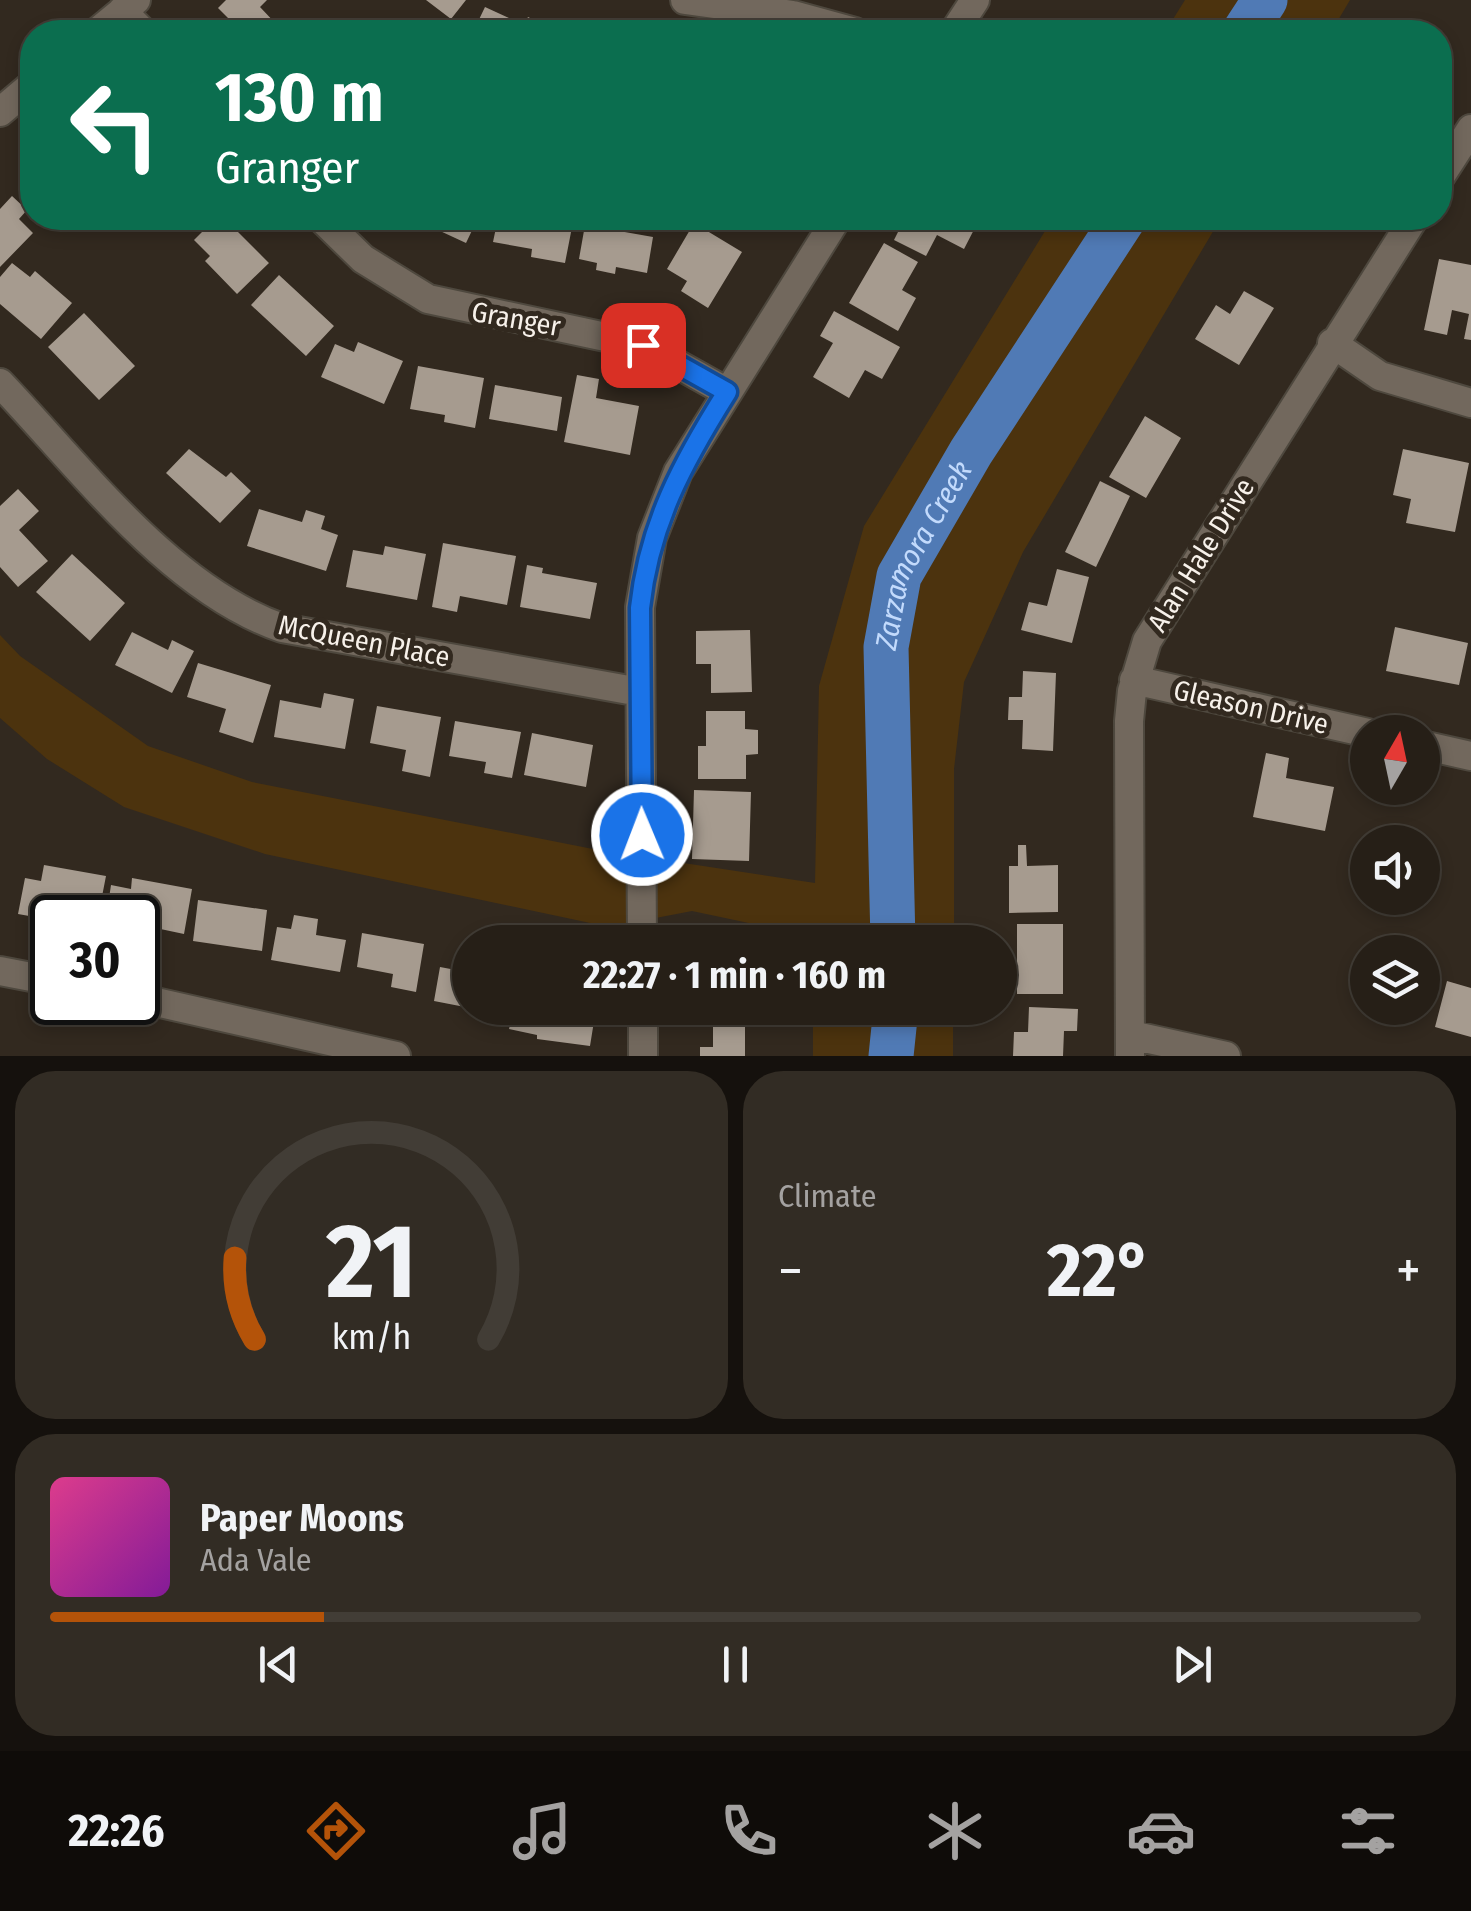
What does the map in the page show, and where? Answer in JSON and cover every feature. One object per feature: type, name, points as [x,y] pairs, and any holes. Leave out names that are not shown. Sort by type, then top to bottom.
[{"type":"street","points":[[685,0],[813,20]]},
{"type":"street","points":[[0,112],[20,96]]},
{"type":"street","points":[[1452,159],[1471,130]]},
{"type":"street","name":"Granger","points":[[333,230],[363,259],[428,298],[643,345],[727,392]]},
{"type":"street","points":[[642,925],[640,608],[652,538],[678,472],[829,230]]},
{"type":"street","name":"Alan Hale Drive","points":[[1131,1046],[1129,722],[1134,680],[1147,641],[1406,230]]},
{"type":"street","points":[[1332,344],[1380,376],[1471,403]]},
{"type":"street","name":"McQueen Place","points":[[0,383],[169,560],[232,608],[282,628],[640,692]]},
{"type":"street","name":"Gleason Drive","points":[[1134,680],[1350,729]]},
{"type":"street","points":[[1440,749],[1471,756]]},
{"type":"street","points":[[0,971],[30,977]]},
{"type":"street","points":[[160,1003],[396,1056]]},
{"type":"street","points":[[643,1025],[643,1056]]},
{"type":"street","points":[[1131,1046],[1226,1056]]},
{"type":"shaded area","points":[[1185,0],[1350,0],[1338,20],[1172,20]]},
{"type":"shaded area","points":[[1046,230],[1214,230],[1023,552],[964,682],[954,769],[954,925],[758,925],[692,911],[600,925],[265,854],[124,807],[47,759],[0,718],[0,635],[20,656],[148,746],[252,782],[598,850],[815,883],[819,686],[864,526]]},
{"type":"shaded area","points":[[813,1025],[953,1025],[953,1056],[813,1056]]},
{"type":"building","points":[[226,0],[267,0],[260,7],[272,20],[230,20],[218,8]]},
{"type":"building","points":[[426,0],[466,0],[451,19]]},
{"type":"building","points":[[485,7],[513,20],[479,20]]},
{"type":"building","points":[[12,196],[20,203],[20,230],[33,233],[0,267],[0,209]]},
{"type":"building","points":[[204,230],[238,230],[269,263],[237,294],[205,261],[210,256],[194,240]]},
{"type":"building","points":[[438,230],[472,230],[466,243]]},
{"type":"building","points":[[496,230],[571,230],[565,263],[531,257],[532,249],[493,242]]},
{"type":"building","points":[[584,230],[653,237],[647,273],[616,267],[615,274],[596,270],[597,263],[579,259]]},
{"type":"building","points":[[690,230],[706,230],[742,252],[708,308],[681,291],[687,281],[667,269]]},
{"type":"building","points":[[899,230],[974,230],[964,249],[937,235],[926,256],[894,240]]},
{"type":"building","points":[[884,243],[918,262],[902,290],[916,298],[898,331],[849,303]]},
{"type":"building","points":[[1439,259],[1471,265],[1471,340],[1464,339],[1469,314],[1452,310],[1447,335],[1424,330]]},
{"type":"building","points":[[12,263],[30,277],[35,271],[72,303],[41,339],[0,304],[0,277]]},
{"type":"building","points":[[279,275],[334,326],[306,356],[251,305]]},
{"type":"building","points":[[1244,291],[1274,308],[1239,365],[1195,339],[1216,305],[1230,314]]},
{"type":"building","points":[[834,311],[900,347],[882,379],[865,370],[849,398],[813,377],[833,343],[820,336]]},
{"type":"building","points":[[84,313],[135,366],[99,400],[48,347]]},
{"type":"building","points":[[358,342],[403,361],[384,404],[321,377],[335,344],[354,352]]},
{"type":"building","points":[[418,366],[484,378],[475,428],[444,422],[445,415],[410,409]]},
{"type":"building","points":[[577,375],[599,379],[596,398],[639,406],[630,455],[564,442]]},
{"type":"building","points":[[495,385],[562,397],[557,431],[489,419]]},
{"type":"building","points":[[1145,416],[1181,438],[1146,498],[1109,477]]},
{"type":"building","points":[[189,449],[226,477],[231,472],[251,491],[220,523],[166,473]]},
{"type":"building","points":[[1403,449],[1469,463],[1455,532],[1406,523],[1411,499],[1393,495]]},
{"type":"building","points":[[1100,481],[1130,496],[1096,567],[1065,552]]},
{"type":"building","points":[[18,489],[39,511],[19,530],[48,561],[18,587],[0,567],[0,506]]},
{"type":"building","points":[[259,509],[302,522],[306,510],[325,516],[321,529],[338,535],[326,571],[247,546]]},
{"type":"building","points":[[443,543],[516,556],[507,605],[460,596],[457,612],[432,607]]},
{"type":"building","points":[[385,546],[426,554],[417,600],[346,587],[353,550],[383,555]]},
{"type":"building","points":[[72,554],[125,603],[90,641],[36,592]]},
{"type":"building","points":[[527,565],[543,568],[542,573],[597,583],[590,619],[520,607]]},
{"type":"building","points":[[1057,569],[1089,577],[1072,643],[1021,630],[1029,602],[1047,606]]},
{"type":"building","points":[[1395,627],[1468,643],[1459,685],[1386,671]]},
{"type":"building","points":[[750,630],[752,692],[711,693],[711,664],[696,664],[696,631]]},
{"type":"building","points":[[132,632],[168,650],[172,640],[194,651],[172,693],[115,665]]},
{"type":"building","points":[[198,663],[271,685],[253,743],[219,732],[226,709],[187,697]]},
{"type":"building","points":[[1023,671],[1056,673],[1053,751],[1022,749],[1023,720],[1008,720],[1009,697],[1022,697]]},
{"type":"building","points":[[324,693],[354,699],[345,749],[274,737],[280,700],[321,708]]},
{"type":"building","points":[[377,706],[441,717],[430,777],[402,771],[406,750],[370,743]]},
{"type":"building","points":[[706,711],[745,711],[745,729],[758,730],[758,754],[746,755],[746,779],[698,779],[698,746],[706,746]]},
{"type":"building","points":[[455,721],[521,732],[512,778],[484,773],[486,762],[449,756]]},
{"type":"building","points":[[532,733],[593,745],[586,787],[524,775]]},
{"type":"building","points":[[1266,753],[1289,758],[1286,778],[1334,787],[1325,831],[1253,817]]},
{"type":"building","points":[[694,790],[751,792],[749,861],[692,859]]},
{"type":"building","points":[[1018,845],[1026,845],[1027,866],[1058,865],[1058,912],[1009,913],[1009,866],[1018,866]]},
{"type":"building","points":[[44,865],[106,876],[102,895],[30,895],[30,916],[18,914],[25,878],[41,881]]},
{"type":"building","points":[[132,878],[192,889],[184,934],[160,929],[160,895],[109,895],[111,885],[131,889]]},
{"type":"building","points":[[198,900],[267,910],[262,951],[193,941]]},
{"type":"building","points":[[294,915],[318,919],[316,935],[346,940],[340,972],[271,960],[277,927],[291,929]]},
{"type":"building","points":[[1063,924],[1063,994],[1017,994],[1017,925]]},
{"type":"building","points":[[362,933],[424,944],[416,992],[391,987],[393,974],[357,967]]},
{"type":"building","points":[[440,967],[452,969],[452,1004],[434,1001]]},
{"type":"building","points":[[1447,981],[1471,988],[1471,1037],[1435,1027],[1440,1025]]},
{"type":"building","points":[[1029,1007],[1078,1009],[1077,1031],[1064,1031],[1063,1056],[1013,1056],[1014,1032],[1028,1032]]},
{"type":"building","points":[[510,1025],[593,1025],[590,1046],[537,1039],[537,1035],[509,1029]]},
{"type":"building","points":[[713,1025],[745,1025],[745,1056],[700,1056],[700,1047],[713,1047]]},
{"type":"waterway","name":"Zarzamora Creek","points":[[1252,20],[1265,0]]},
{"type":"waterway","name":"Zarzamora Creek","points":[[893,925],[886,647],[899,576],[971,452],[1116,230]]},
{"type":"waterway","name":"Zarzamora Creek","points":[[891,1056],[894,1025]]},
{"type":"route","points":[[642,835],[640,608],[644,572],[663,504],[727,392],[672,357],[643,345]]}]
